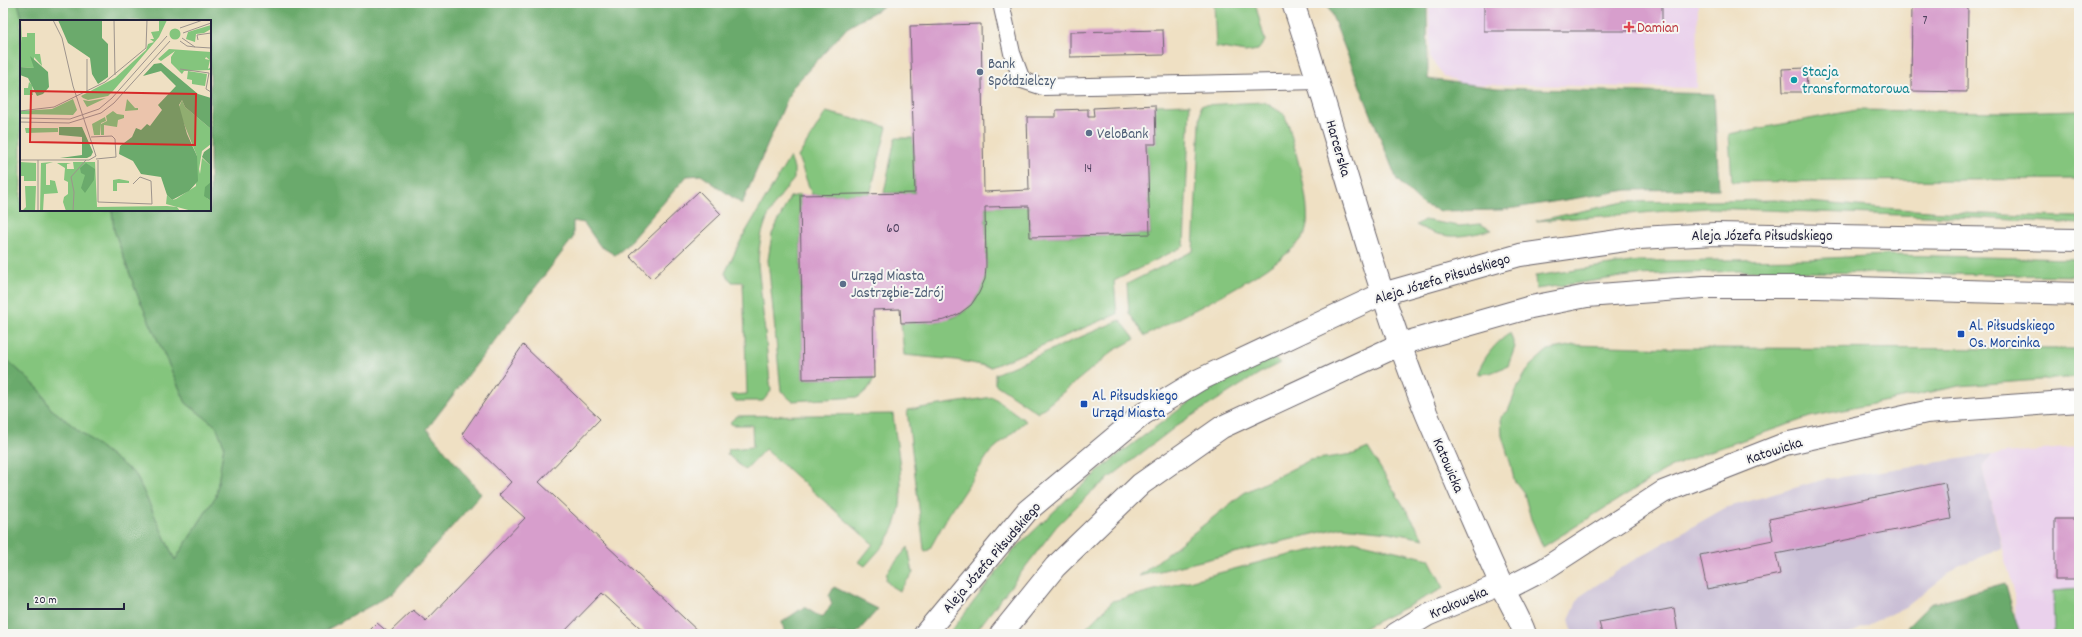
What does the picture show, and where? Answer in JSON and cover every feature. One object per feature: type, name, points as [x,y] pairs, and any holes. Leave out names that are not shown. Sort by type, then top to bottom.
[{"type":"main road","name":"Harcerska","points":[[1293,3],[1319,81],[1382,294],[1401,344]]},
{"type":"main road","name":"Aleja Józefa Piłsudskiego","points":[[925,634],[1027,511],[1143,414],[1199,380],[1382,294],[1520,254],[1639,238],[1715,234],[2079,240]]},
{"type":"main road","points":[[1001,634],[1055,567],[1141,484],[1222,427],[1401,344],[1531,307],[1587,296],[1704,287],[1816,287],[2079,294]]},
{"type":"main road","name":"Katowicka","points":[[1401,344],[1427,415],[1501,584],[1525,634]]},
{"type":"main road","name":"Katowicka","points":[[1501,584],[1506,589],[1543,570],[1664,492],[1785,444],[1926,412],[2079,401]]},
{"type":"main road","name":"Krakowska","points":[[1396,634],[1427,615],[1501,584]]},
{"type":"lane","points":[[1001,3],[1012,53],[1022,80],[1044,87],[1203,82],[1319,81]]},
{"type":"shaded area","points":[[1429,3],[1698,3],[1697,88],[1463,84],[1445,77],[1430,58]]},
{"type":"shaded area","points":[[2079,447],[2079,634],[2016,634],[2015,596],[1982,467],[1992,454]]},
{"type":"shaded area","points":[[1992,454],[1982,467],[2002,548],[1958,566],[1906,607],[1849,634],[1573,634],[1569,619],[1579,597],[1632,561],[1725,508],[1822,480]]},
{"type":"green space","points":[[3,3],[18,3],[23,20],[20,20],[20,211],[112,211],[114,230],[137,294],[186,403],[216,426],[224,445],[216,496],[175,560],[136,475],[50,408],[40,390],[3,356]]},
{"type":"green space","points":[[18,3],[889,3],[847,28],[792,88],[742,204],[701,175],[687,176],[624,248],[615,255],[600,246],[584,223],[573,221],[573,238],[427,429],[481,494],[392,594],[319,634],[3,634],[3,356],[40,390],[50,408],[136,475],[175,560],[216,496],[224,445],[216,426],[186,403],[137,294],[114,230],[112,211],[211,211],[211,20],[23,20]]},
{"type":"green space","points":[[1214,3],[1255,3],[1265,41],[1258,50],[1245,52],[1216,47]]},
{"type":"green space","points":[[1327,3],[1427,3],[1428,79],[1496,88],[1714,94],[1719,189],[1628,190],[1502,210],[1441,211],[1423,205],[1397,180]]},
{"type":"green space","points":[[1264,102],[1284,114],[1289,126],[1303,181],[1307,210],[1305,233],[1296,246],[1279,260],[1206,304],[1145,336],[1129,313],[1127,284],[1193,251],[1201,105]]},
{"type":"green space","points":[[1190,104],[1184,246],[1114,281],[1117,314],[991,367],[956,360],[904,355],[901,323],[939,321],[961,314],[972,303],[980,290],[986,257],[985,207],[1029,206],[1030,237],[1150,234],[1147,144],[1156,143],[1155,105]]},
{"type":"green space","points":[[1857,110],[2005,112],[2079,110],[2079,179],[1732,182],[1729,134]]},
{"type":"green space","points":[[826,112],[887,127],[870,194],[812,195],[798,157]]},
{"type":"green space","points":[[895,138],[913,138],[915,193],[884,193]]},
{"type":"green space","points":[[790,157],[794,168],[794,179],[778,199],[767,218],[759,250],[758,264],[771,391],[763,401],[735,401],[730,395],[747,394],[743,282],[732,282],[725,273],[742,238]]},
{"type":"green space","points":[[800,195],[803,379],[874,378],[869,388],[859,397],[792,401],[781,391],[768,260],[772,234],[790,197]]},
{"type":"green space","points":[[1783,200],[1894,209],[2079,217],[2079,224],[1981,218],[1707,208],[1536,221],[1624,202]]},
{"type":"green space","points":[[1424,220],[1459,226],[1480,224],[1492,230],[1462,236],[1436,234],[1416,225]]},
{"type":"green space","points":[[1887,255],[2079,259],[2079,276],[1739,271],[1636,275],[1536,289],[1535,276],[1638,261],[1808,259]]},
{"type":"green space","points":[[1120,320],[1135,339],[1113,351],[1038,413],[995,384],[995,374]]},
{"type":"green space","points":[[1510,333],[1515,347],[1508,366],[1490,373],[1477,374],[1490,351]]},
{"type":"green space","points":[[1574,345],[1675,348],[2079,349],[2079,377],[1959,386],[1810,417],[1702,454],[1665,470],[1543,547],[1531,519],[1524,493],[1514,480],[1502,436],[1501,417],[1508,411],[1518,386],[1530,366],[1548,350]]},
{"type":"green space","points":[[1269,355],[1280,363],[1260,373],[1179,424],[1091,492],[1056,527],[974,634],[949,634],[1012,552],[1071,495],[1114,458],[1196,397]]},
{"type":"green space","points":[[993,397],[1026,421],[990,452],[949,514],[929,550],[925,551],[907,410]]},
{"type":"green space","points":[[893,414],[901,479],[899,511],[895,526],[887,540],[865,566],[859,562],[873,544],[765,449],[745,470],[727,454],[729,449],[753,447],[752,425],[732,425],[730,422],[737,416]]},
{"type":"green space","points":[[1368,448],[1424,539],[1389,532],[1342,527],[1139,576],[1244,493],[1310,460],[1354,454]]},
{"type":"green space","points":[[1354,541],[1429,559],[1444,588],[1352,634],[1080,634],[1113,601],[1268,560]]},
{"type":"green space","points":[[908,547],[913,573],[899,591],[891,586],[886,580],[887,572]]},
{"type":"green space","points":[[2005,583],[2020,634],[1900,634],[1930,604]]},
{"type":"green space","points":[[834,587],[878,609],[856,634],[785,634],[782,622],[804,607],[822,618],[832,604],[829,596]]},
{"type":"green space","points":[[2079,589],[2079,634],[2054,634],[2053,591]]},
{"type":"building","points":[[1484,3],[1662,3],[1662,31],[1484,31]]},
{"type":"building","points":[[1912,3],[1968,3],[1967,92],[1911,91]]},
{"type":"building","points":[[981,24],[984,192],[1029,190],[1027,117],[1056,117],[1056,110],[1088,109],[1088,116],[1094,116],[1093,108],[1155,105],[1156,144],[1147,144],[1150,234],[1030,237],[1029,206],[985,207],[985,279],[979,293],[971,305],[959,314],[945,320],[932,322],[901,323],[900,309],[873,310],[874,378],[803,379],[800,195],[915,193],[910,26]]},
{"type":"building","points":[[1163,30],[1164,55],[1070,57],[1070,32]]},
{"type":"building","name":"Stacja transformatorowa","points":[[1806,68],[1807,92],[1783,92],[1782,69]]},
{"type":"building","points":[[699,191],[721,214],[652,279],[630,256]]},
{"type":"building","points":[[523,345],[600,419],[539,482],[701,634],[647,634],[602,593],[562,634],[366,634],[377,623],[389,633],[413,610],[426,621],[525,518],[499,495],[511,482],[462,434]]},
{"type":"building","points":[[1945,483],[1951,519],[1776,554],[1780,574],[1707,589],[1700,555],[1773,540],[1769,519]]},
{"type":"building","points":[[2055,519],[2079,519],[2079,579],[2055,579]]},
{"type":"building","points":[[1674,608],[1678,634],[1602,634],[1599,622]]},
{"type":"place","name":"Damian","points":[[1629,27]]},
{"type":"place","name":"Bank Spółdzielczy","points":[[980,72]]},
{"type":"place","name":"Stacja transformatorowa","points":[[1794,80]]},
{"type":"place","name":"VeloBank","points":[[1089,133]]},
{"type":"place","name":"Urząd Miasta Jastrzębie-Zdrój","points":[[843,284]]},
{"type":"place","name":"Al. Piłsudskiego Os. Morcinka","points":[[1961,334]]},
{"type":"place","name":"Al. Piłsudskiego Urząd Miasta","points":[[1084,404]]}]
